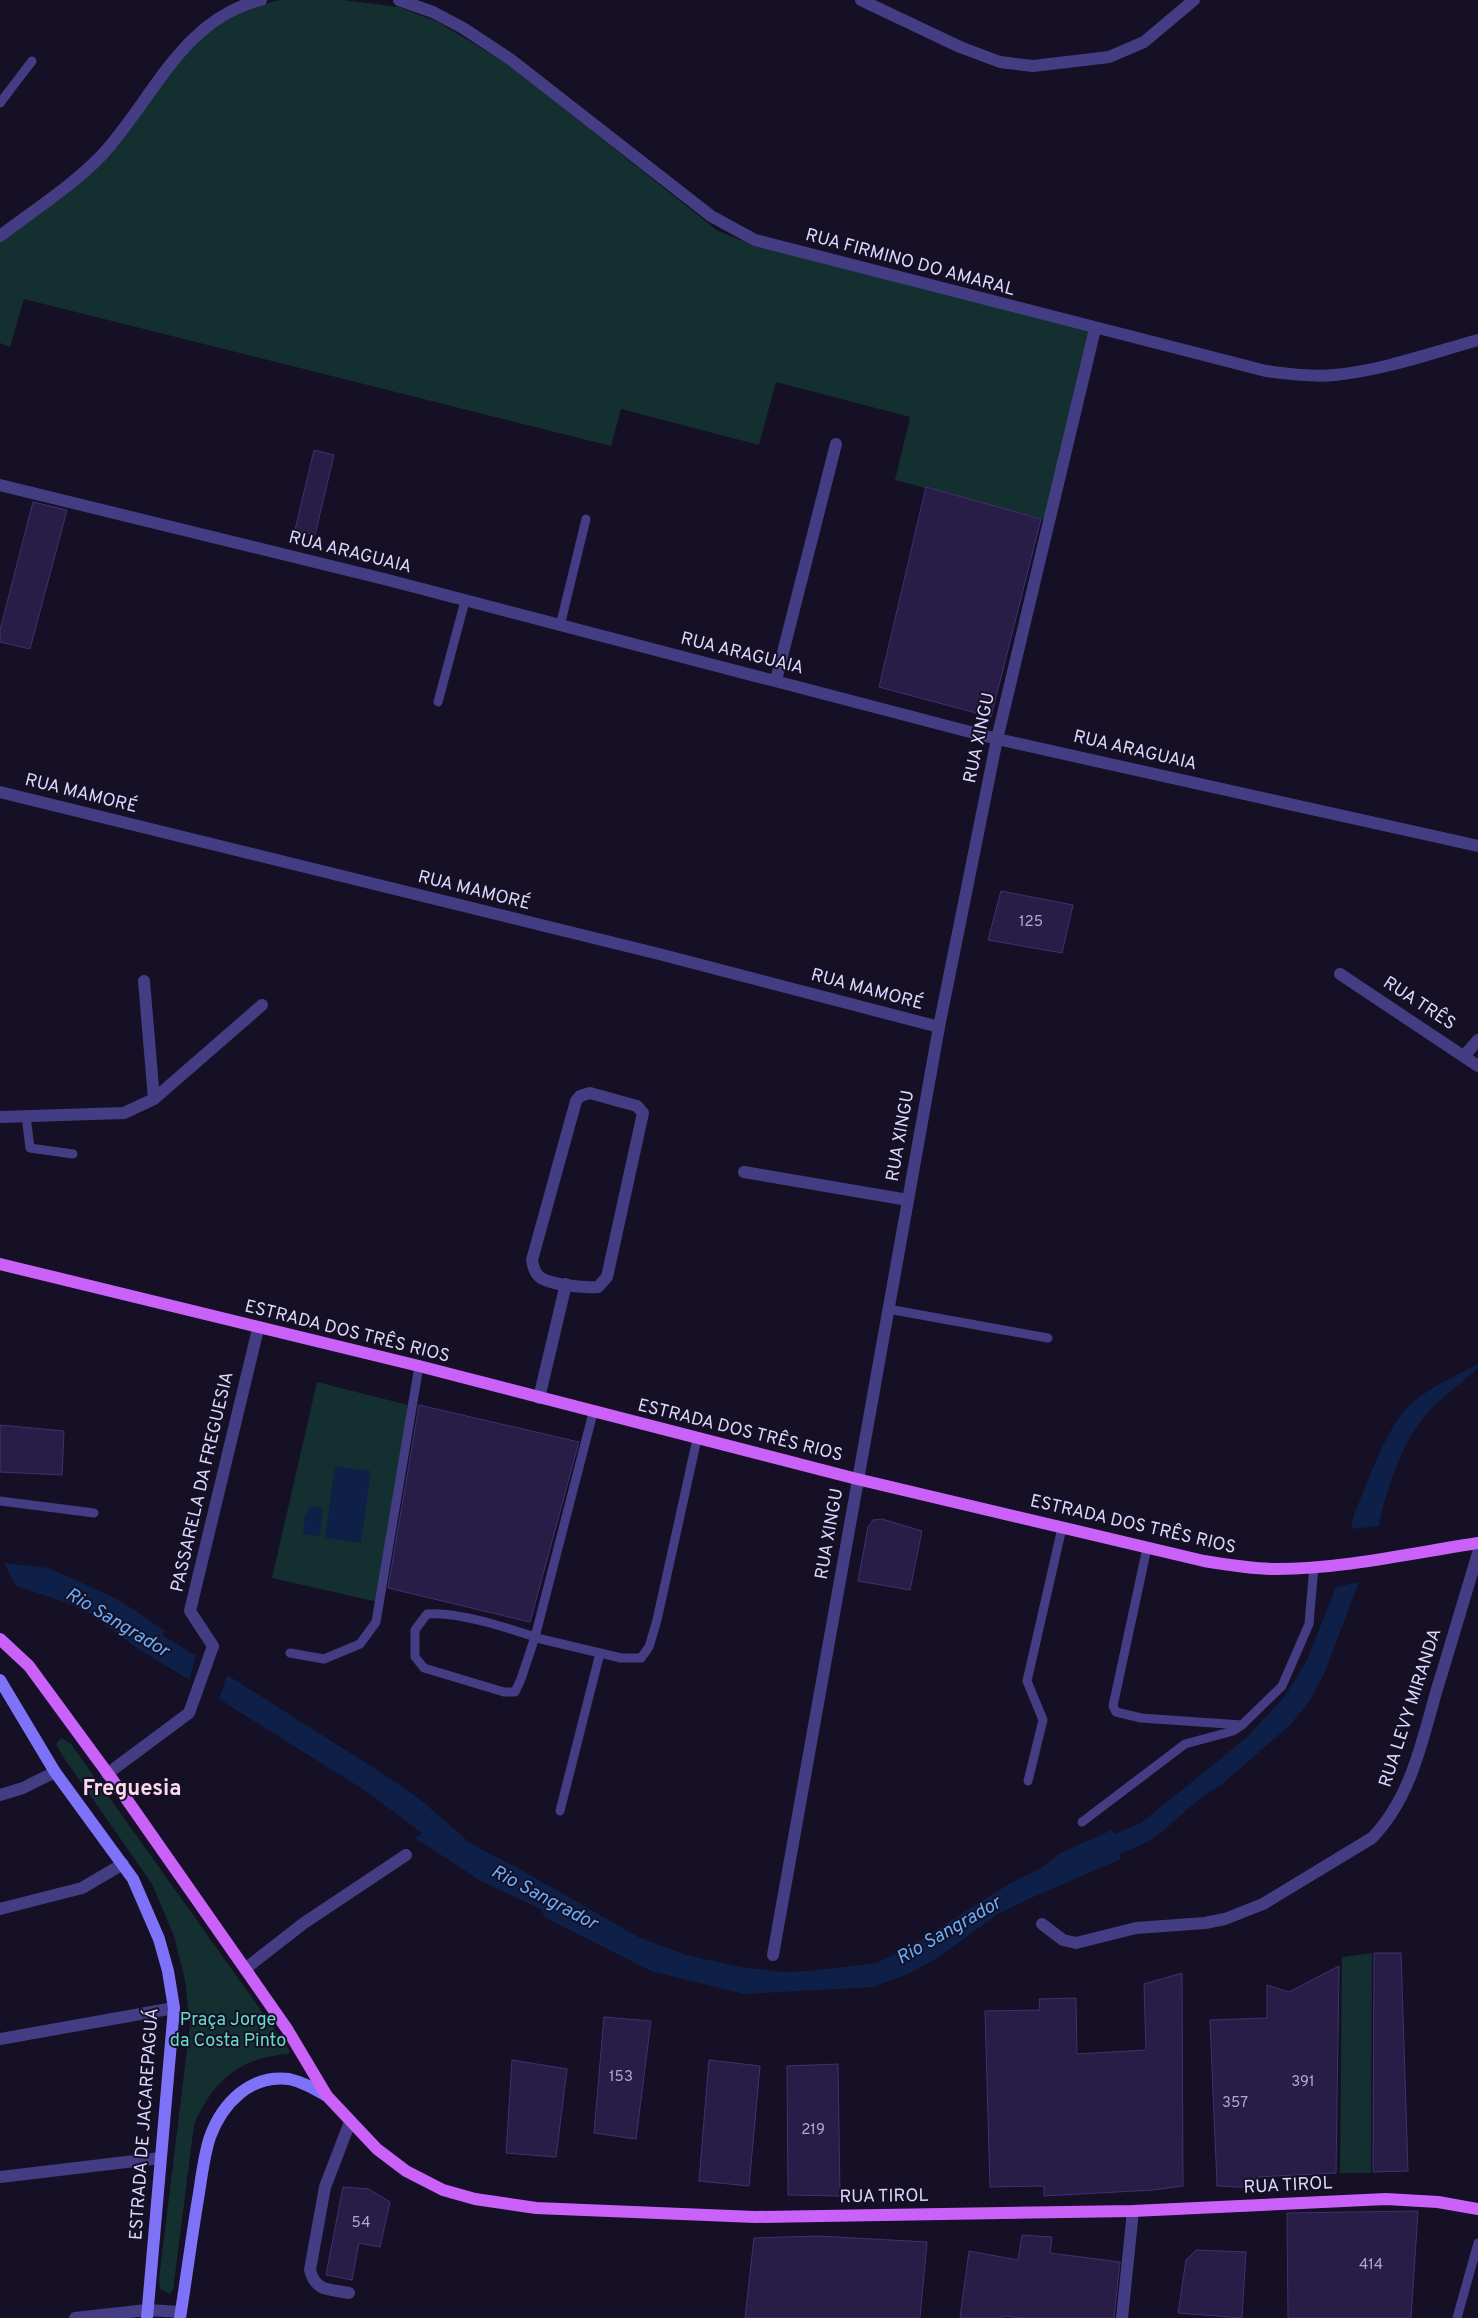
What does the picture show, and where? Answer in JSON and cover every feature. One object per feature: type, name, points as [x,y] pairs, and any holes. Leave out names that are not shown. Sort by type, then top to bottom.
[{"type":"main road","name":"ESTRADA DOS TRÊS RIOS","points":[[0,1264],[258,1329],[419,1366],[857,1479],[1204,1562],[1244,1568],[1278,1569],[1314,1566],[1478,1543]]},
{"type":"main road","points":[[0,1639],[29,1666],[107,1774],[287,2030],[327,2096]]},
{"type":"main road","name":"ESTRADA DE JACAREPAGUÁ","points":[[0,1680],[55,1772],[123,1864],[137,1888],[159,1938],[168,1971],[174,2008],[147,2314]]},
{"type":"main road","points":[[180,2315],[209,2139],[223,2110],[233,2097],[266,2080],[290,2080],[307,2085],[327,2096]]},
{"type":"main road","name":"RUA TIROL","points":[[327,2096],[377,2149],[406,2171],[443,2190],[476,2199],[536,2208],[756,2217],[1133,2211],[1386,2199],[1438,2202],[1478,2209]]},
{"type":"street","points":[[0,236],[102,155],[133,116],[161,75],[186,46],[232,11],[261,0]]},
{"type":"street","name":"RUA FIRMINO DO AMARAL","points":[[399,0],[433,12],[463,28],[510,59],[712,216],[739,233],[771,245],[1266,371],[1302,375],[1334,375],[1365,370],[1478,340]]},
{"type":"street","points":[[860,0],[960,48],[1000,62],[1033,66],[1110,57],[1144,42],[1194,0]]},
{"type":"street","name":"RUA XINGU","points":[[773,1955],[939,1027],[996,739],[1095,329]]},
{"type":"street","points":[[776,680],[836,444]]},
{"type":"street","name":"RUA ARAGUAIA","points":[[0,485],[465,600],[996,739],[1478,846]]},
{"type":"street","name":"RUA MAMORÉ","points":[[0,792],[659,954],[939,1027]]},
{"type":"street","name":"RUA TRÊS","points":[[1340,974],[1465,1055],[1478,1066]]},
{"type":"street","points":[[144,981],[154,1099]]},
{"type":"street","points":[[0,1117],[124,1113],[142,1107],[154,1099],[262,1005]]},
{"type":"street","points":[[1465,1055],[1478,1040]]},
{"type":"street","points":[[590,1093],[637,1106],[643,1113],[643,1122],[607,1277],[598,1287],[585,1288],[566,1284],[542,1278],[534,1270],[532,1260],[576,1101],[580,1096],[590,1093]]},
{"type":"street","points":[[744,1172],[908,1200]]},
{"type":"street","points":[[539,1398],[566,1284]]},
{"type":"street","name":"PASSARELA DA FREGUESIA","points":[[107,1774],[189,1713],[212,1646],[190,1611],[258,1329]]},
{"type":"street","name":"RUA LEVY MIRANDA","points":[[1042,1924],[1063,1940],[1076,1943],[1136,1928],[1205,1923],[1225,1919],[1263,1904],[1372,1838],[1385,1825],[1413,1770],[1478,1554]]},
{"type":"street","points":[[0,1795],[23,1788],[55,1772]]},
{"type":"street","points":[[245,1970],[304,1923],[406,1854]]},
{"type":"street","points":[[0,1909],[82,1888],[123,1864]]},
{"type":"street","points":[[0,2038],[174,2008]]},
{"type":"street","points":[[349,2293],[324,2289],[313,2281],[310,2270],[325,2187],[350,2122]]},
{"type":"street","points":[[0,2177],[160,2158]]},
{"type":"street","points":[[1122,2318],[1133,2211]]},
{"type":"street","points":[[75,2318],[147,2314],[180,2315]]},
{"type":"lane","points":[[0,103],[32,61]]},
{"type":"lane","points":[[560,626],[586,519]]},
{"type":"lane","points":[[438,702],[465,600]]},
{"type":"lane","points":[[26,1116],[30,1148],[73,1154]]},
{"type":"lane","points":[[888,1310],[1048,1338]]},
{"type":"lane","points":[[290,1653],[324,1659],[360,1644],[376,1622],[419,1366]]},
{"type":"lane","points":[[593,1412],[535,1637],[515,1692],[504,1692],[424,1668],[415,1657],[416,1630],[427,1614],[442,1612],[535,1637],[600,1653],[622,1658],[641,1658],[649,1647],[697,1439]]},
{"type":"lane","points":[[0,1501],[94,1513]]},
{"type":"lane","points":[[1028,1781],[1043,1720],[1027,1681],[1062,1528]]},
{"type":"lane","points":[[1147,1548],[1113,1706],[1116,1712],[1141,1718],[1242,1725]]},
{"type":"lane","points":[[1082,1822],[1186,1744],[1233,1731],[1242,1725],[1282,1686],[1309,1624],[1314,1566]]},
{"type":"lane","points":[[560,1811],[600,1653]]},
{"type":"lane","points":[[1457,2318],[1478,2243]]},
{"type":"green space","points":[[280,0],[343,0],[399,7],[438,22],[506,63],[718,231],[755,246],[1090,328],[1044,519],[895,480],[910,417],[776,382],[759,445],[621,409],[611,446],[24,299],[10,347],[0,343],[0,241],[95,165],[152,90],[217,20],[248,8]]},
{"type":"green space","points":[[317,1382],[408,1405],[382,1603],[272,1578]]},
{"type":"green space","name":"Praça Jorge da Costa Pinto","points":[[61,1738],[71,1744],[290,2051],[288,2054],[271,2056],[255,2061],[230,2074],[219,2084],[201,2109],[194,2125],[173,2290],[170,2294],[160,2289],[159,2279],[190,2025],[185,1980],[174,1936],[152,1884],[62,1755],[56,1744]]},
{"type":"green space","points":[[1372,1953],[1371,2173],[1340,2173],[1342,1957]]},
{"type":"water","points":[[1478,1364],[1478,1368],[1436,1404],[1416,1428],[1396,1469],[1385,1499],[1379,1526],[1351,1529],[1354,1515],[1378,1455],[1402,1414],[1412,1403],[1428,1391]]},
{"type":"water","points":[[335,1466],[371,1471],[361,1543],[325,1538]]},
{"type":"water","points":[[310,1506],[323,1508],[320,1536],[303,1534],[305,1516]]},
{"type":"water","name":"Rio Sangrador","points":[[4,1563],[49,1568],[119,1600],[165,1631],[162,1635],[196,1656],[189,1680],[137,1648],[89,1613],[68,1603],[16,1586]]},
{"type":"water","name":"Rio Sangrador","points":[[1359,1582],[1324,1674],[1310,1700],[1290,1725],[1221,1785],[1199,1799],[1149,1841],[1120,1854],[1121,1859],[998,1914],[934,1960],[910,1973],[873,1987],[744,1994],[651,1971],[546,1918],[540,1909],[481,1881],[415,1838],[422,1833],[369,1793],[219,1699],[227,1675],[417,1797],[469,1842],[638,1937],[686,1955],[741,1967],[784,1972],[809,1971],[877,1963],[914,1944],[1009,1884],[1043,1867],[1060,1853],[1112,1830],[1114,1834],[1139,1824],[1245,1739],[1285,1696],[1307,1660],[1336,1587]]},
{"type":"building","points":[[314,450],[334,455],[315,535],[295,530]]},
{"type":"building","points":[[926,487],[1041,519],[991,717],[879,687]]},
{"type":"building","points":[[33,502],[67,510],[30,649],[0,642],[0,630]]},
{"type":"building","points":[[1001,891],[1073,905],[1062,953],[988,940]]},
{"type":"building","points":[[419,1405],[579,1442],[530,1622],[388,1588]]},
{"type":"building","points":[[0,1425],[64,1431],[62,1475],[0,1472]]},
{"type":"building","points":[[882,1519],[922,1531],[910,1590],[858,1581],[868,1527],[873,1520]]},
{"type":"building","points":[[1374,1953],[1401,1953],[1408,2171],[1373,2172]]},
{"type":"building","points":[[1339,1966],[1336,2173],[1258,2177],[1258,2188],[1217,2186],[1210,2020],[1267,2018],[1267,1985],[1289,1992]]},
{"type":"building","points":[[1182,1973],[1183,2186],[1153,2190],[1044,2196],[1044,2186],[990,2187],[985,2011],[1040,2010],[1039,1999],[1076,1998],[1077,2054],[1146,2050],[1144,1984]]},
{"type":"building","points":[[604,2017],[651,2021],[636,2139],[594,2133]]},
{"type":"building","points":[[512,2060],[567,2069],[556,2157],[506,2153]]},
{"type":"building","points":[[709,2060],[760,2066],[749,2186],[699,2181]]},
{"type":"building","points":[[838,2064],[840,2196],[788,2195],[787,2066]]},
{"type":"building","points":[[343,2187],[369,2189],[390,2202],[380,2247],[359,2243],[352,2280],[326,2275]]},
{"type":"building","points":[[1418,2211],[1411,2318],[1288,2318],[1287,2213]]},
{"type":"building","points":[[1022,2235],[1052,2237],[1050,2253],[1120,2262],[1114,2318],[1023,2318],[1003,2316],[1003,2318],[960,2318],[969,2251],[1018,2260]]},
{"type":"building","points":[[818,2236],[927,2242],[920,2318],[745,2318],[754,2238]]},
{"type":"building","points":[[1196,2250],[1246,2252],[1242,2318],[1178,2313],[1186,2260]]},
{"type":"district","name":"Freguesia","points":[[132,1789]]}]
